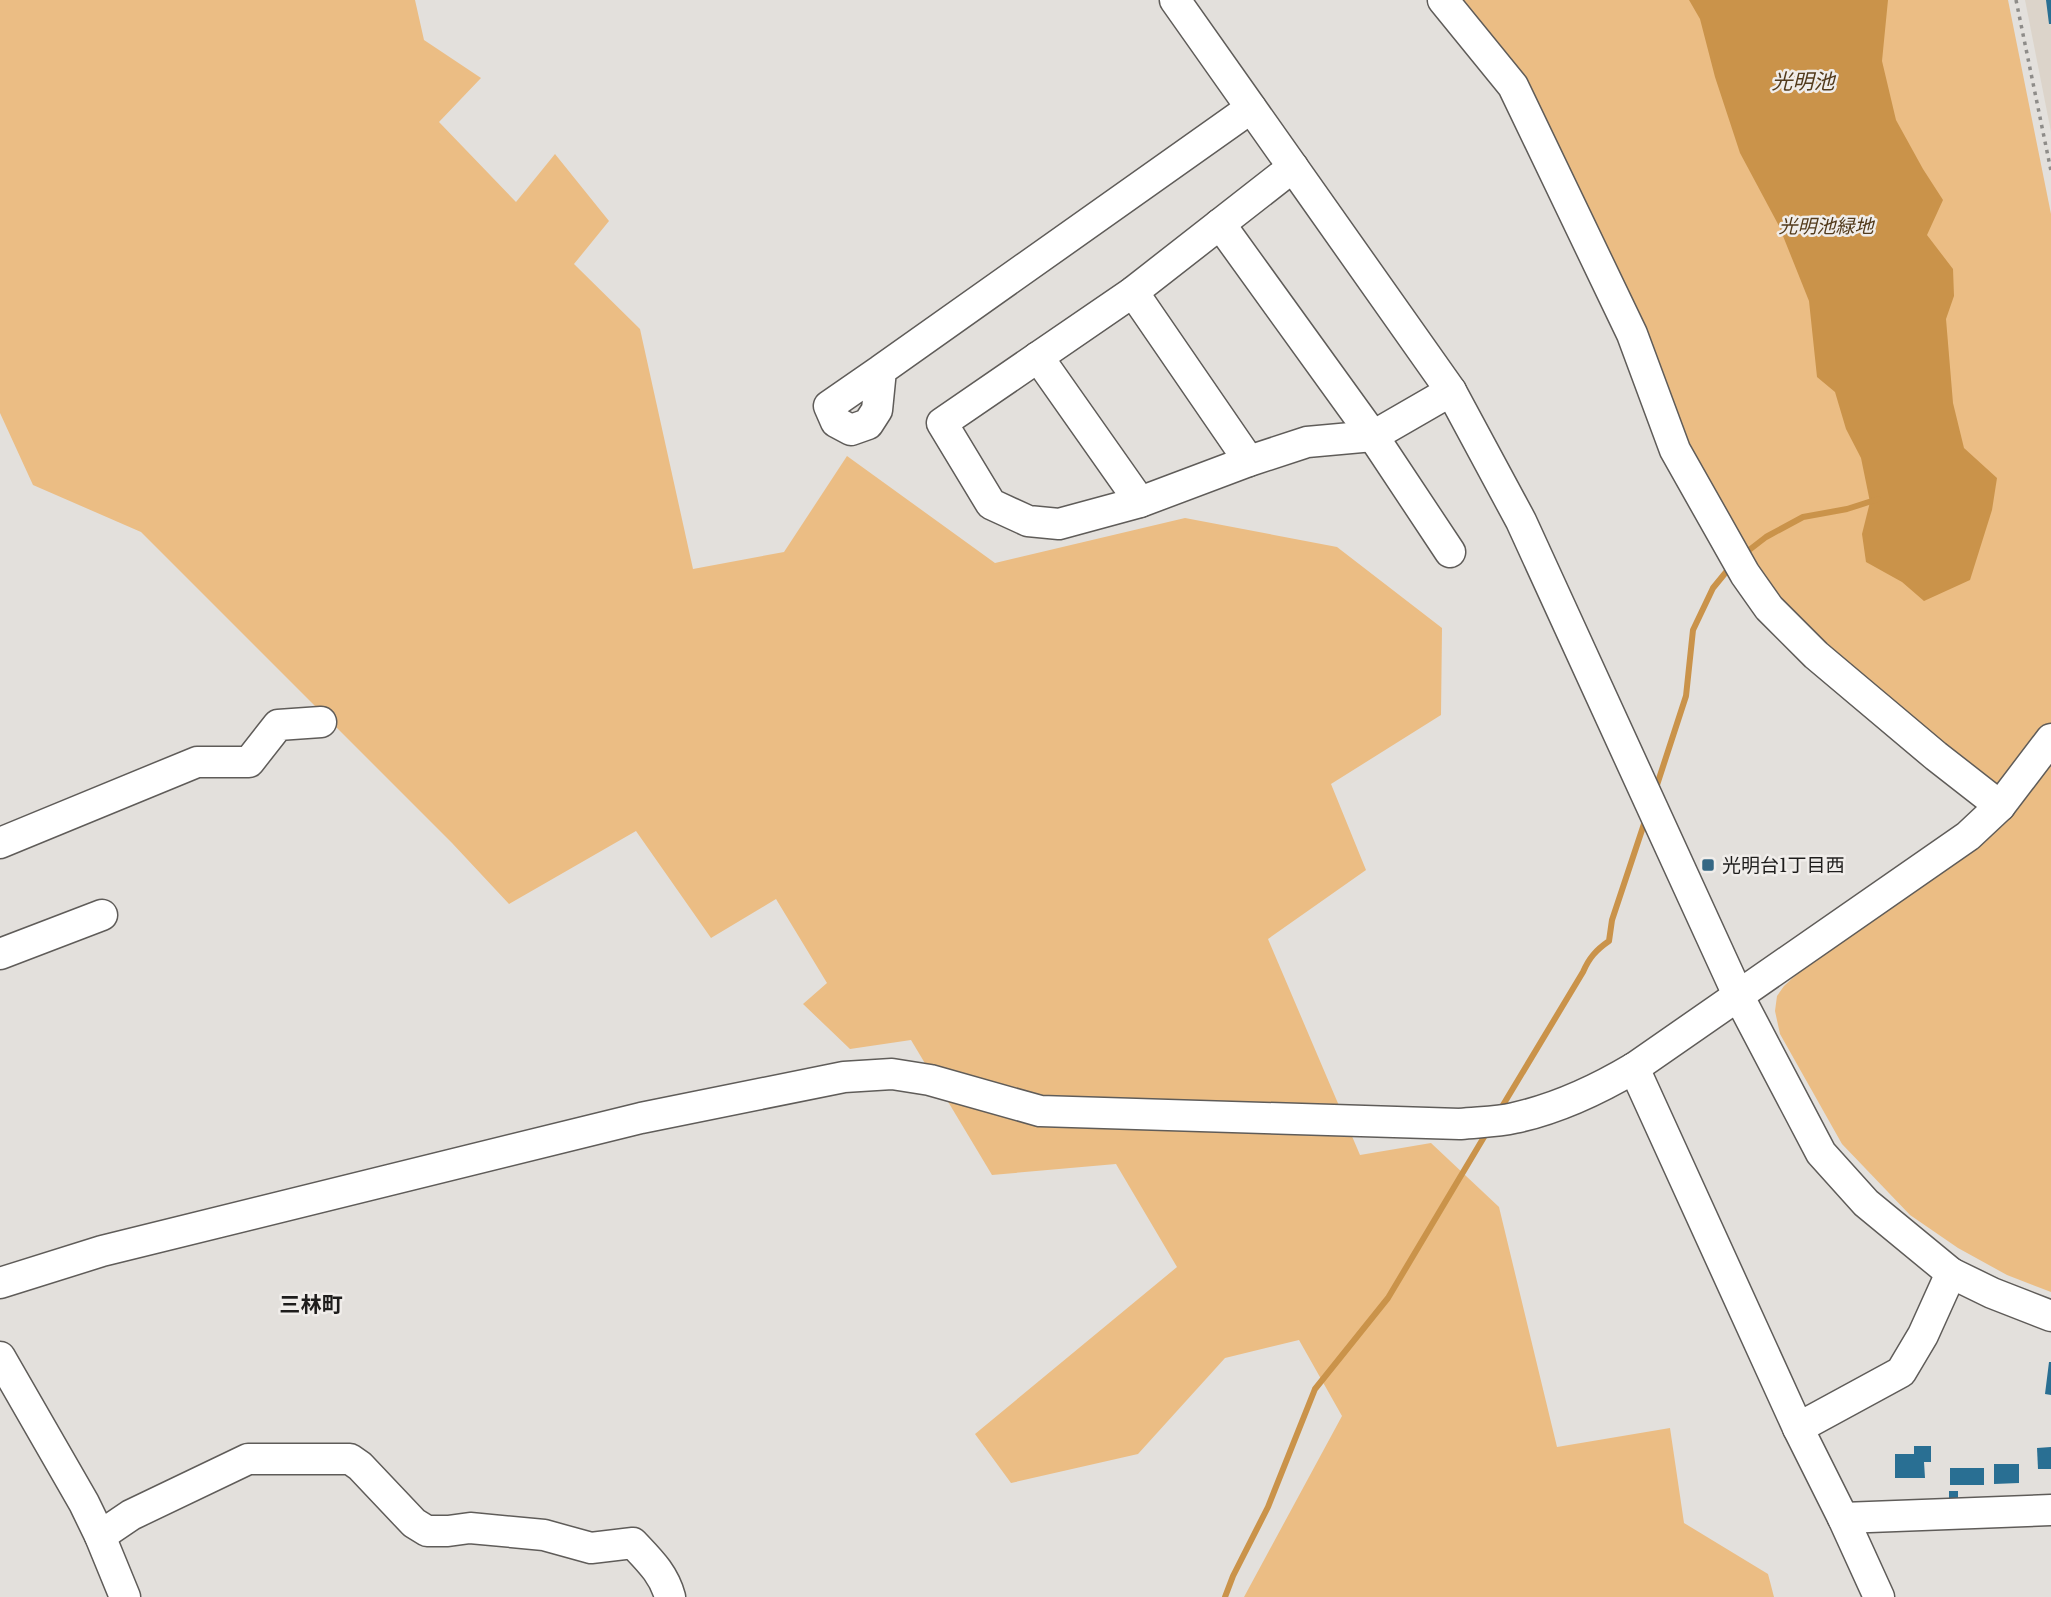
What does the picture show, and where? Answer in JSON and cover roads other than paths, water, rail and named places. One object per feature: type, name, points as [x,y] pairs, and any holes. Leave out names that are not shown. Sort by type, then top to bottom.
[{"type":"street","points":[[1443,0],[1513,86],[1632,334],[1675,450],[1745,574],[1769,608],[1816,655],[2000,806]]},
{"type":"street","points":[[1177,1],[1451,391],[1521,521],[1738,995],[1821,1153],[1866,1203],[1951,1273],[1992,1293],[2051,1316]]},
{"type":"street","points":[[881,370],[1251,108]]},
{"type":"street","points":[[1293,167],[1133,292],[942,424],[991,504],[1028,521],[1059,524],[1139,502],[1307,442],[1373,436],[1451,391]]},
{"type":"street","points":[[1220,224],[1373,436],[1450,552]]},
{"type":"street","points":[[1133,292],[1250,461]]},
{"type":"street","points":[[1038,357],[1139,502]]},
{"type":"street","points":[[0,843],[197,762],[249,762],[278,725],[321,722]]},
{"type":"street","points":[[0,1283],[115,1248],[641,1118],[844,1077],[892,1074],[930,1080],[1041,1111],[1460,1124],[1513,1118],[1550,1108],[1609,1083],[1968,836],[2000,806],[2051,739]]},
{"type":"street","points":[[0,954],[102,915]]},
{"type":"street","points":[[1633,1068],[1798,1428],[1843,1517],[1879,1597]]},
{"type":"street","points":[[1798,1428],[1901,1372],[1923,1335],[1951,1273]]},
{"type":"street","points":[[0,1357],[84,1503],[125,1597]]},
{"type":"street","points":[[100,1536],[131,1515],[248,1459],[349,1459],[360,1466],[414,1523],[427,1531],[470,1528],[544,1535],[591,1548],[633,1543],[658,1570],[670,1597]]},
{"type":"street","points":[[1843,1517],[2051,1510]]},
{"type":"water","name":"光明池","points":[[1689,0],[1888,0],[1882,61],[1896,120],[1943,200],[1927,235],[1953,269],[1954,296],[1946,319],[1953,403],[1964,448],[1997,478],[1992,510],[1970,580],[1924,601],[1902,582],[1866,562],[1862,534],[1870,502],[1861,458],[1846,429],[1835,392],[1817,377],[1809,301],[1779,226],[1740,153],[1715,77],[1700,19]]},
{"type":"waterway","points":[[1744,554],[1766,537],[1803,517],[1847,509],[1878,499]]},
{"type":"waterway","points":[[1655,791],[1686,696],[1693,630],[1713,588],[1731,566]]},
{"type":"waterway","points":[[1500,1110],[1588,963],[1609,941],[1612,920],[1646,818]]},
{"type":"waterway","points":[[1225,1597],[1268,1507],[1315,1389],[1388,1298],[1487,1132]]},
{"type":"place","name":"光明台1丁目西","points":[[1708,865]]},
{"type":"district","name":"三林町","points":[[311,1305]]},
{"type":"park label","name":"光明池緑地","points":[[1826,226]]}]
